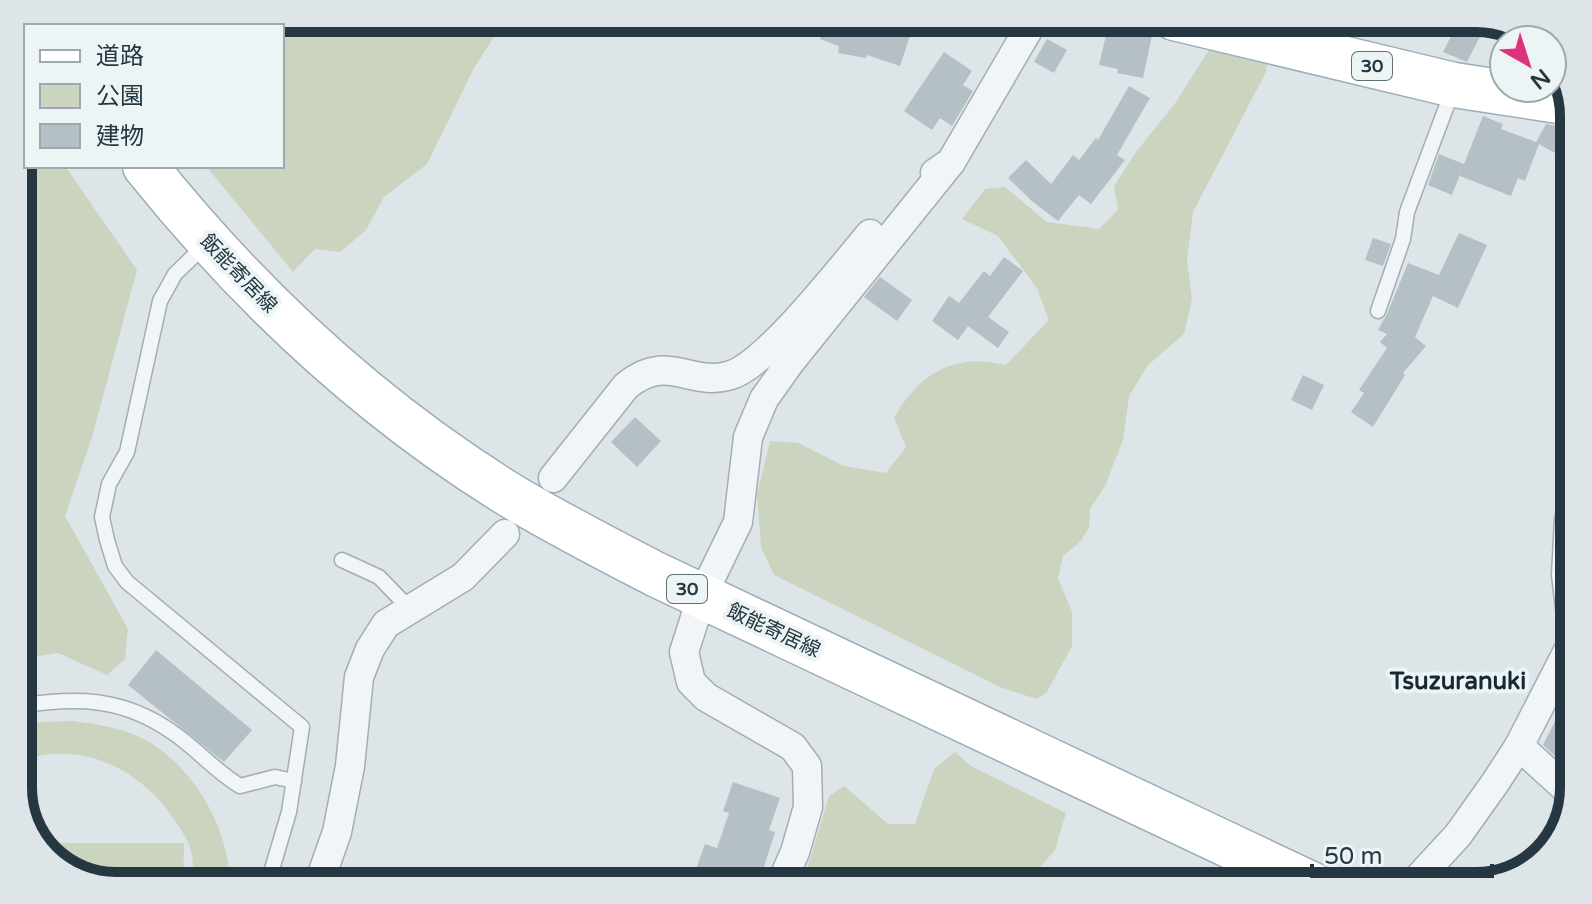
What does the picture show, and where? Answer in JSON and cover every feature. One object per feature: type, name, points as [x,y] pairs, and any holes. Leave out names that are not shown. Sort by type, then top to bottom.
[{"type":"main road","name":"30","points":[[1233,32],[1454,85],[1558,101]]},
{"type":"main road","name":"飯能寄居線","points":[[147,168],[208,242],[323,355],[440,447],[499,488],[554,521],[702,596],[1285,872]]},
{"type":"street","points":[[786,872],[808,807],[807,766],[793,747],[706,697],[691,682],[684,652],[689,631],[702,596],[738,522],[748,437],[764,399],[951,162],[1027,32]]},
{"type":"street","points":[[553,478],[626,386],[637,377],[663,370],[715,379],[736,374],[754,362],[790,326],[906,193],[951,162]]},
{"type":"street","points":[[323,872],[340,819],[350,766],[359,677],[370,649],[386,624],[463,577],[505,534]]},
{"type":"street","points":[[1424,872],[1458,835],[1519,746],[1560,667]]},
{"type":"street","points":[[1519,746],[1560,783]]},
{"type":"lane","points":[[1378,311],[1403,239],[1407,212],[1454,85]]},
{"type":"lane","points":[[208,242],[175,274],[160,301],[127,452],[109,484],[102,517],[115,566],[127,582],[302,727],[289,812],[271,872]]},
{"type":"lane","points":[[342,560],[379,577],[410,609]]},
{"type":"lane","points":[[32,704],[62,699],[100,702],[140,712],[172,732],[222,775],[240,786],[275,777],[294,781]]},
{"type":"green space","points":[[284,32],[497,32],[474,68],[427,164],[384,197],[366,230],[340,252],[315,249],[293,272],[208,168],[284,168]]},
{"type":"green space","points":[[1220,32],[1271,32],[1266,72],[1193,212],[1187,260],[1192,299],[1184,334],[1148,365],[1129,396],[1123,440],[1105,486],[1090,509],[1089,528],[1080,542],[1063,556],[1058,578],[1072,612],[1072,646],[1047,692],[1037,699],[1002,688],[774,575],[761,547],[757,495],[770,441],[798,443],[844,466],[886,473],[906,447],[894,418],[915,389],[927,378],[955,364],[970,361],[1006,365],[1049,320],[1037,288],[998,236],[962,219],[985,189],[1005,187],[1047,222],[1099,229],[1118,210],[1114,186],[1136,152],[1176,102]]},
{"type":"green space","points":[[32,168],[66,168],[137,270],[92,437],[65,516],[128,629],[125,659],[107,675],[58,653],[32,657]]},
{"type":"green space","points":[[72,721],[111,727],[140,737],[166,754],[195,785],[207,804],[224,844],[229,872],[193,872],[189,846],[175,821],[145,786],[127,773],[86,756],[64,754],[32,758],[32,724]]},
{"type":"green space","points":[[955,752],[971,766],[1066,813],[1055,850],[1036,872],[806,872],[829,796],[844,786],[888,824],[915,824],[934,769]]},
{"type":"green space","points":[[53,843],[184,843],[183,872],[116,872],[84,866],[65,855]]},
{"type":"building","points":[[822,32],[870,36],[871,32],[911,32],[900,66],[867,55],[866,58],[838,53],[839,46],[820,39]]},
{"type":"building","points":[[1107,32],[1153,32],[1143,78],[1117,73],[1118,69],[1099,65]]},
{"type":"building","points":[[1453,32],[1482,33],[1467,62],[1443,52]]},
{"type":"building","points":[[1047,39],[1067,50],[1054,73],[1034,62]]},
{"type":"building","points":[[944,52],[972,71],[963,85],[973,91],[952,126],[940,118],[932,130],[904,111]]},
{"type":"building","points":[[1129,86],[1150,98],[1117,155],[1125,160],[1091,204],[1079,195],[1058,221],[1008,178],[1026,160],[1051,184],[1073,155],[1079,160],[1096,138],[1098,140]]},
{"type":"building","points":[[1483,116],[1503,124],[1501,129],[1536,142],[1546,124],[1560,126],[1560,144],[1555,153],[1539,144],[1525,181],[1518,178],[1511,196],[1460,176],[1462,170],[1452,195],[1428,185],[1439,154],[1464,164]]},
{"type":"building","points":[[1459,233],[1487,245],[1458,308],[1433,296],[1415,337],[1426,346],[1403,373],[1405,375],[1373,427],[1351,412],[1364,393],[1359,390],[1387,348],[1380,342],[1387,334],[1378,330],[1408,263],[1439,275]]},
{"type":"building","points":[[1373,238],[1391,244],[1383,266],[1365,260]]},
{"type":"building","points":[[1004,257],[1023,271],[988,317],[1009,332],[998,348],[968,326],[958,340],[932,321],[949,296],[959,303],[984,271],[990,276]]},
{"type":"building","points":[[880,277],[912,300],[897,321],[864,297]]},
{"type":"building","points":[[1303,375],[1324,385],[1312,410],[1291,400]]},
{"type":"building","points":[[635,417],[661,441],[637,467],[611,442]]},
{"type":"building","points":[[156,650],[252,730],[224,762],[128,685]]},
{"type":"building","points":[[1560,712],[1560,760],[1543,745]]},
{"type":"building","points":[[733,782],[780,798],[769,830],[775,832],[762,872],[695,872],[705,844],[717,848],[729,813],[723,811]]},
{"type":"district","name":"Tsuzuranuki","points":[[1458,681]]}]
